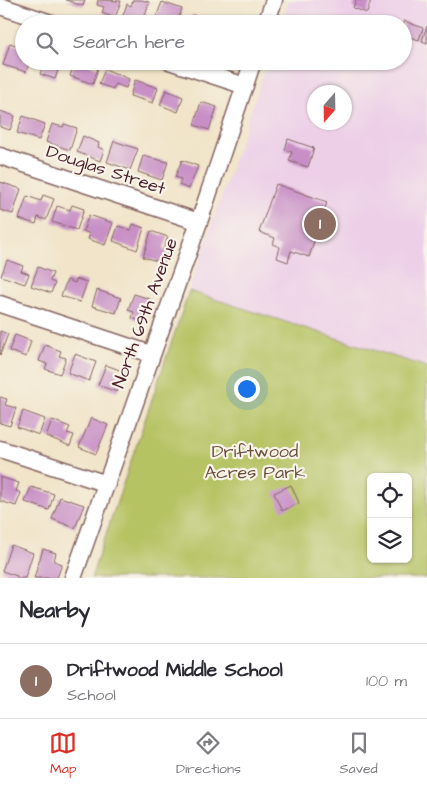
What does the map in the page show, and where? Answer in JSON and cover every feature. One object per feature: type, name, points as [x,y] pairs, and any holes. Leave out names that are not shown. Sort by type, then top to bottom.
[{"type":"street","points":[[269,15],[274,0]]},
{"type":"street","points":[[0,6],[27,15]]},
{"type":"street","points":[[196,70],[245,86]]},
{"type":"street","name":"North 69th Avenue","points":[[73,578],[199,222],[250,70]]},
{"type":"street","name":"Douglas Street","points":[[0,156],[199,222]]},
{"type":"street","points":[[0,304],[151,354]]},
{"type":"street","points":[[0,449],[107,484]]},
{"type":"shaded area","points":[[289,0],[427,0],[427,367],[189,291],[265,70],[412,70],[412,15],[284,15]]},
{"type":"green space","name":"Driftwood Acres Park","points":[[189,291],[427,367],[427,578],[91,578]]},
{"type":"building","points":[[66,0],[85,0],[83,6]]},
{"type":"building","points":[[98,0],[121,1],[116,15],[102,13],[104,7],[97,5]]},
{"type":"building","points":[[133,0],[149,2],[145,15],[123,15],[127,4],[131,6]]},
{"type":"building","points":[[356,0],[371,0],[367,13],[353,8]]},
{"type":"building","points":[[162,2],[182,9],[180,15],[157,15]]},
{"type":"building","points":[[412,24],[423,28],[419,40],[412,38]]},
{"type":"building","points":[[427,26],[427,43],[422,41]]},
{"type":"building","points":[[10,43],[15,45],[15,69],[3,65]]},
{"type":"building","points":[[42,70],[58,70],[55,79],[40,74]]},
{"type":"building","points":[[72,70],[97,70],[93,84],[70,76]]},
{"type":"building","points":[[105,70],[129,79],[126,88],[115,84],[113,89],[99,84]]},
{"type":"building","points":[[135,80],[158,88],[153,103],[130,96]]},
{"type":"building","points":[[166,90],[183,97],[178,112],[160,105]]},
{"type":"building","points":[[201,102],[217,107],[209,130],[194,125]]},
{"type":"building","points":[[0,111],[15,116],[10,130],[0,127]]},
{"type":"building","points":[[23,116],[45,124],[39,140],[17,133]]},
{"type":"building","points":[[52,124],[63,127],[64,124],[77,128],[70,150],[46,142]]},
{"type":"building","points":[[83,136],[99,143],[98,147],[104,150],[100,161],[77,152]]},
{"type":"building","points":[[288,139],[314,148],[308,167],[289,161],[292,152],[285,150]]},
{"type":"building","points":[[114,141],[138,149],[130,170],[107,162]]},
{"type":"building","points":[[143,156],[168,162],[162,180],[138,172]]},
{"type":"building","points":[[182,160],[198,166],[189,189],[179,185],[181,179],[175,177]]},
{"type":"building","points":[[0,182],[21,189],[13,214],[0,210]]},
{"type":"building","points":[[276,184],[327,202],[309,257],[291,251],[288,262],[277,258],[280,247],[273,244],[275,238],[259,232]]},
{"type":"building","points":[[43,195],[54,199],[46,220],[38,217],[36,224],[19,219],[27,196],[41,201]]},
{"type":"building","points":[[72,205],[84,209],[77,230],[52,222],[57,206],[70,210]]},
{"type":"building","points":[[89,215],[113,223],[105,245],[88,239],[90,234],[83,231]]},
{"type":"building","points":[[133,224],[144,228],[137,250],[113,241],[118,226],[131,230]]},
{"type":"building","points":[[151,231],[168,237],[163,250],[168,252],[164,263],[143,257]]},
{"type":"building","points":[[7,260],[23,266],[21,271],[29,274],[25,284],[1,276]]},
{"type":"building","points":[[38,267],[53,273],[50,281],[55,283],[51,293],[31,286]]},
{"type":"building","points":[[76,279],[87,282],[80,302],[61,296],[67,280],[75,283]]},
{"type":"building","points":[[97,290],[121,298],[116,313],[92,306]]},
{"type":"building","points":[[134,294],[150,299],[143,322],[132,318],[134,312],[128,310]]},
{"type":"building","points":[[0,331],[8,334],[0,355]]},
{"type":"building","points":[[15,335],[31,341],[26,357],[9,351]]},
{"type":"building","points":[[45,345],[61,351],[59,356],[66,358],[60,374],[45,369],[47,364],[39,361]]},
{"type":"building","points":[[75,354],[96,362],[89,381],[68,373]]},
{"type":"building","points":[[106,365],[125,372],[117,392],[98,385]]},
{"type":"building","points":[[0,397],[7,399],[5,405],[16,408],[10,426],[0,423]]},
{"type":"building","points":[[23,411],[45,419],[39,435],[17,427]]},
{"type":"building","points":[[91,418],[108,425],[96,454],[79,447]]},
{"type":"building","points":[[52,420],[70,427],[67,433],[74,435],[70,446],[46,436]]},
{"type":"building","points":[[0,477],[19,483],[16,491],[21,493],[16,506],[0,501]]},
{"type":"building","points":[[291,485],[299,503],[282,511],[274,493]]},
{"type":"building","points":[[31,487],[54,494],[49,510],[25,502]]},
{"type":"building","points":[[60,497],[84,505],[75,528],[52,519]]},
{"type":"building","points":[[11,545],[33,553],[25,578],[17,578],[17,576],[2,571]]},
{"type":"building","points":[[43,549],[56,553],[54,561],[62,564],[57,578],[34,578]]},
{"type":"place","name":"Driftwood Middle School","points":[[320,224]]}]
